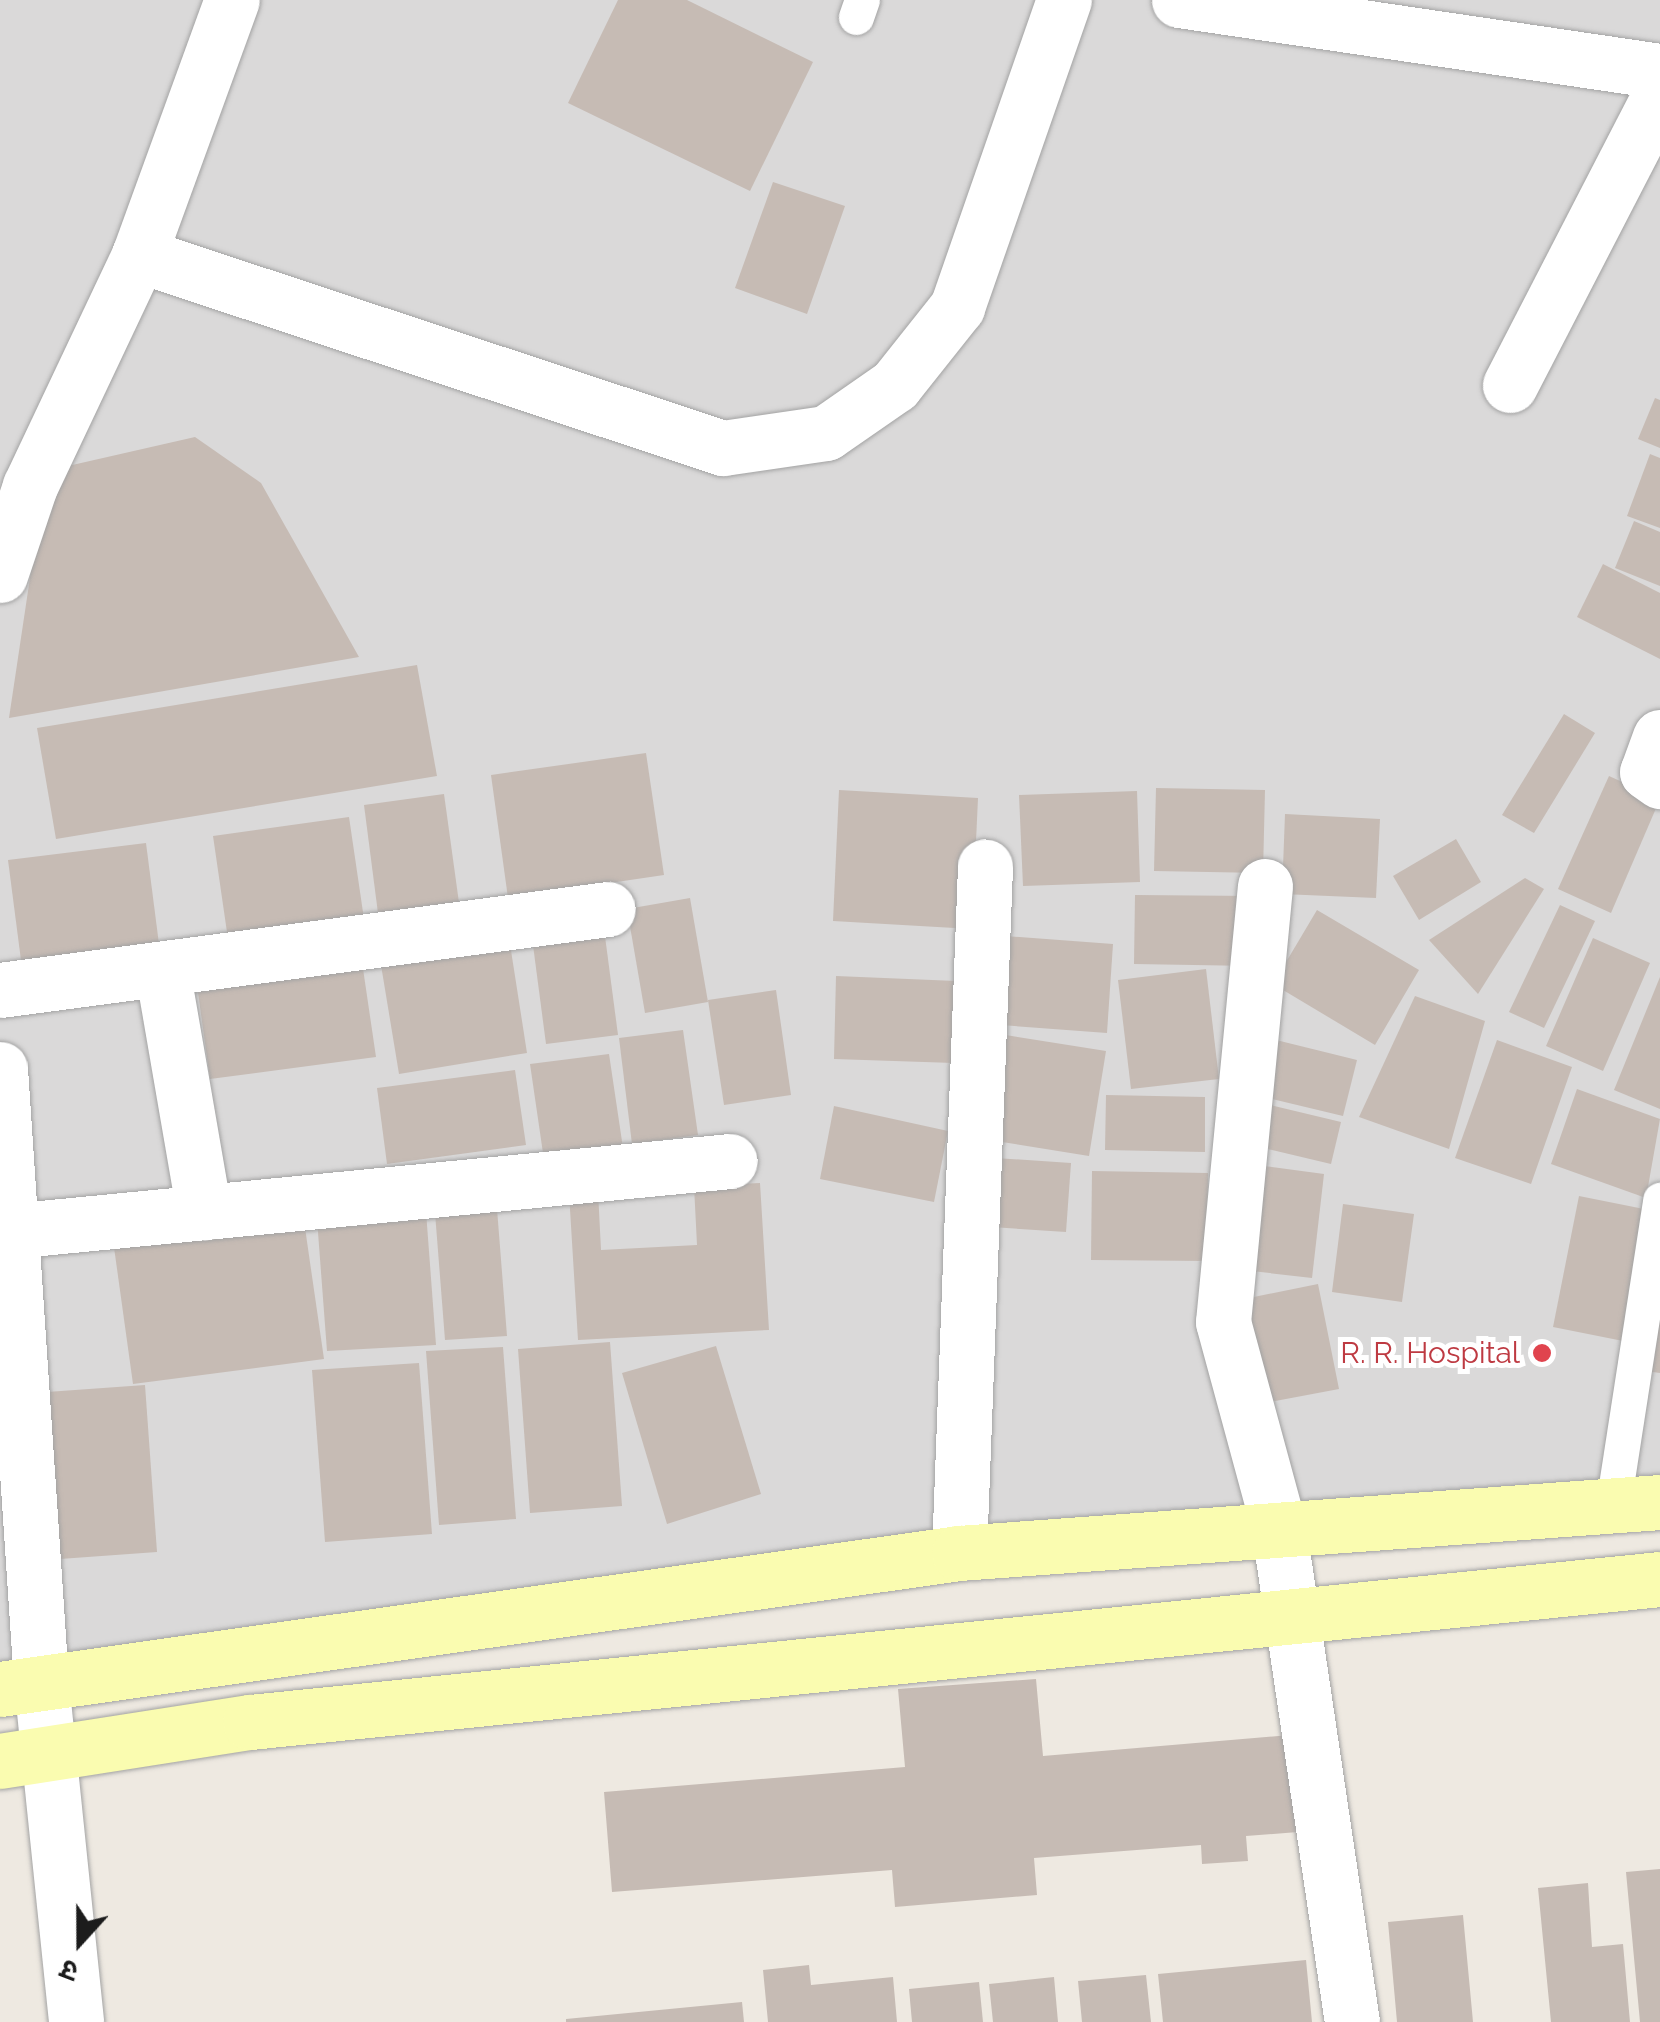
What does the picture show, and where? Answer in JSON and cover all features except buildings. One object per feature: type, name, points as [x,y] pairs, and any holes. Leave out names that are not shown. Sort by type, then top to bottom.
[{"type":"main road","points":[[21,1686],[959,1553],[1278,1524],[1637,1503]]},
{"type":"main road","points":[[24,1757],[250,1722],[1292,1614],[1660,1580]]},
{"type":"street","points":[[5,541],[139,254],[232,0]]},
{"type":"street","points":[[139,254],[723,448],[826,433],[895,385],[957,307],[1064,0]]},
{"type":"street","points":[[1179,0],[1660,71]]},
{"type":"street","points":[[1510,385],[1660,94]]},
{"type":"street","points":[[1660,737],[1647,772],[1660,781]]},
{"type":"street","points":[[959,1553],[984,866]]},
{"type":"street","points":[[1265,886],[1223,1322],[1278,1524],[1352,2022]]},
{"type":"street","points":[[0,990],[608,910]]},
{"type":"street","points":[[162,969],[204,1212]]},
{"type":"street","points":[[0,1069],[10,1231],[24,1757],[76,2022]]},
{"type":"street","points":[[10,1231],[730,1160]]},
{"type":"lane","points":[[1637,1503],[1660,1200]]},
{"type":"shaded area","points":[[0,0],[1660,0],[1660,1520],[962,1580],[0,1696]]},
{"type":"place","name":"R. R. Hospital","points":[[1542,1353]]}]
